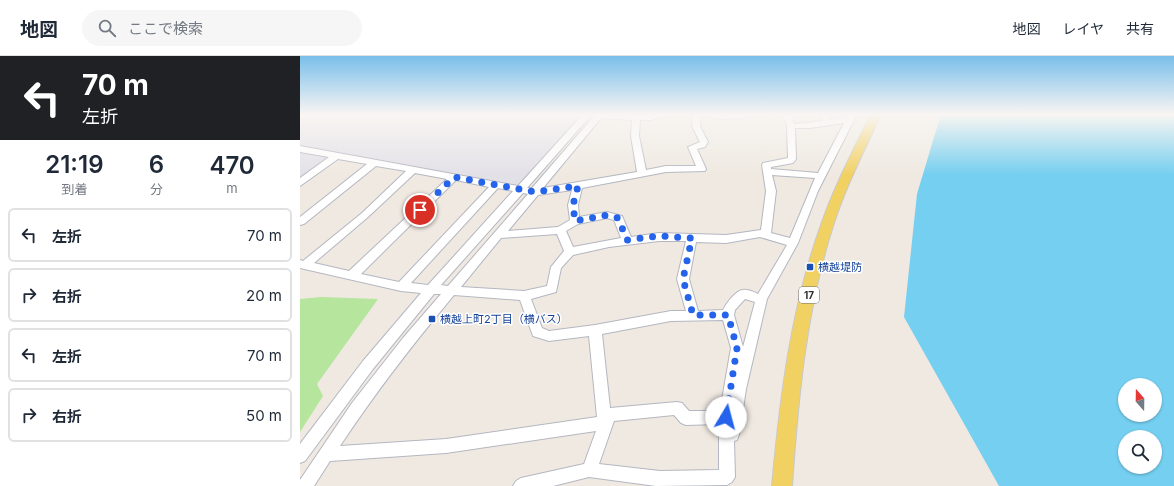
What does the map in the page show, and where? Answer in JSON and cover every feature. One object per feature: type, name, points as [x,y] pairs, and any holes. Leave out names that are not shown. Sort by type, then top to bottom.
[{"type":"main road","name":"17","points":[[782,486],[785,438],[798,352],[811,284],[823,239],[842,188],[867,134]]},
{"type":"street","points":[[300,456],[368,365],[432,288],[570,134]]},
{"type":"street","points":[[305,486],[375,383],[584,134]]},
{"type":"street","points":[[635,134],[642,173]]},
{"type":"street","points":[[300,149],[535,192],[578,186],[666,169],[702,169],[692,147],[702,145],[704,142],[700,134]]},
{"type":"street","points":[[766,234],[771,191],[766,164],[790,162],[792,159],[791,134]]},
{"type":"street","points":[[730,417],[739,389],[761,299],[793,243],[813,191],[843,134]]},
{"type":"street","points":[[300,183],[337,155]]},
{"type":"street","points":[[300,222],[375,162]]},
{"type":"street","points":[[302,264],[365,215],[414,170]]},
{"type":"street","points":[[768,172],[822,176]]},
{"type":"street","points":[[351,276],[454,177]]},
{"type":"street","points":[[401,287],[496,185]]},
{"type":"street","points":[[575,221],[573,205],[578,186]]},
{"type":"street","points":[[498,235],[560,230],[575,221],[607,215],[618,218],[627,240]]},
{"type":"street","points":[[560,230],[570,252]]},
{"type":"street","points":[[302,264],[401,287],[432,288],[524,296],[552,289],[556,268],[570,252],[579,249],[659,236],[726,239],[751,234],[766,234],[793,243]]},
{"type":"street","points":[[692,238],[683,279],[693,315]]},
{"type":"street","points":[[521,486],[589,470],[660,479],[726,482],[730,417],[737,348],[728,315],[730,308],[743,294],[761,299]]},
{"type":"street","points":[[524,296],[537,332],[549,336],[594,330],[671,316],[728,315]]},
{"type":"street","points":[[594,330],[606,423]]},
{"type":"street","points":[[589,470],[609,415],[677,408],[686,418],[730,417]]},
{"type":"street","points":[[326,454],[446,446],[606,423]]},
{"type":"shaded area","points":[[300,134],[565,134],[519,187],[336,153],[300,179]]},
{"type":"green space","points":[[321,297],[378,299],[317,384],[323,396],[300,432],[300,299]]},
{"type":"water","points":[[935,134],[1174,134],[1174,486],[999,486],[904,317],[917,194]]},
{"type":"place","name":"横越堤防","points":[[810,267]]},
{"type":"place","name":"横越上町2丁目（横バス）","points":[[432,319]]},
{"type":"route","points":[[420,210],[454,177],[535,192],[578,186],[573,205],[575,221],[607,215],[618,218],[627,240],[659,236],[692,238],[683,279],[693,315],[728,315],[737,348],[726,417]]}]
